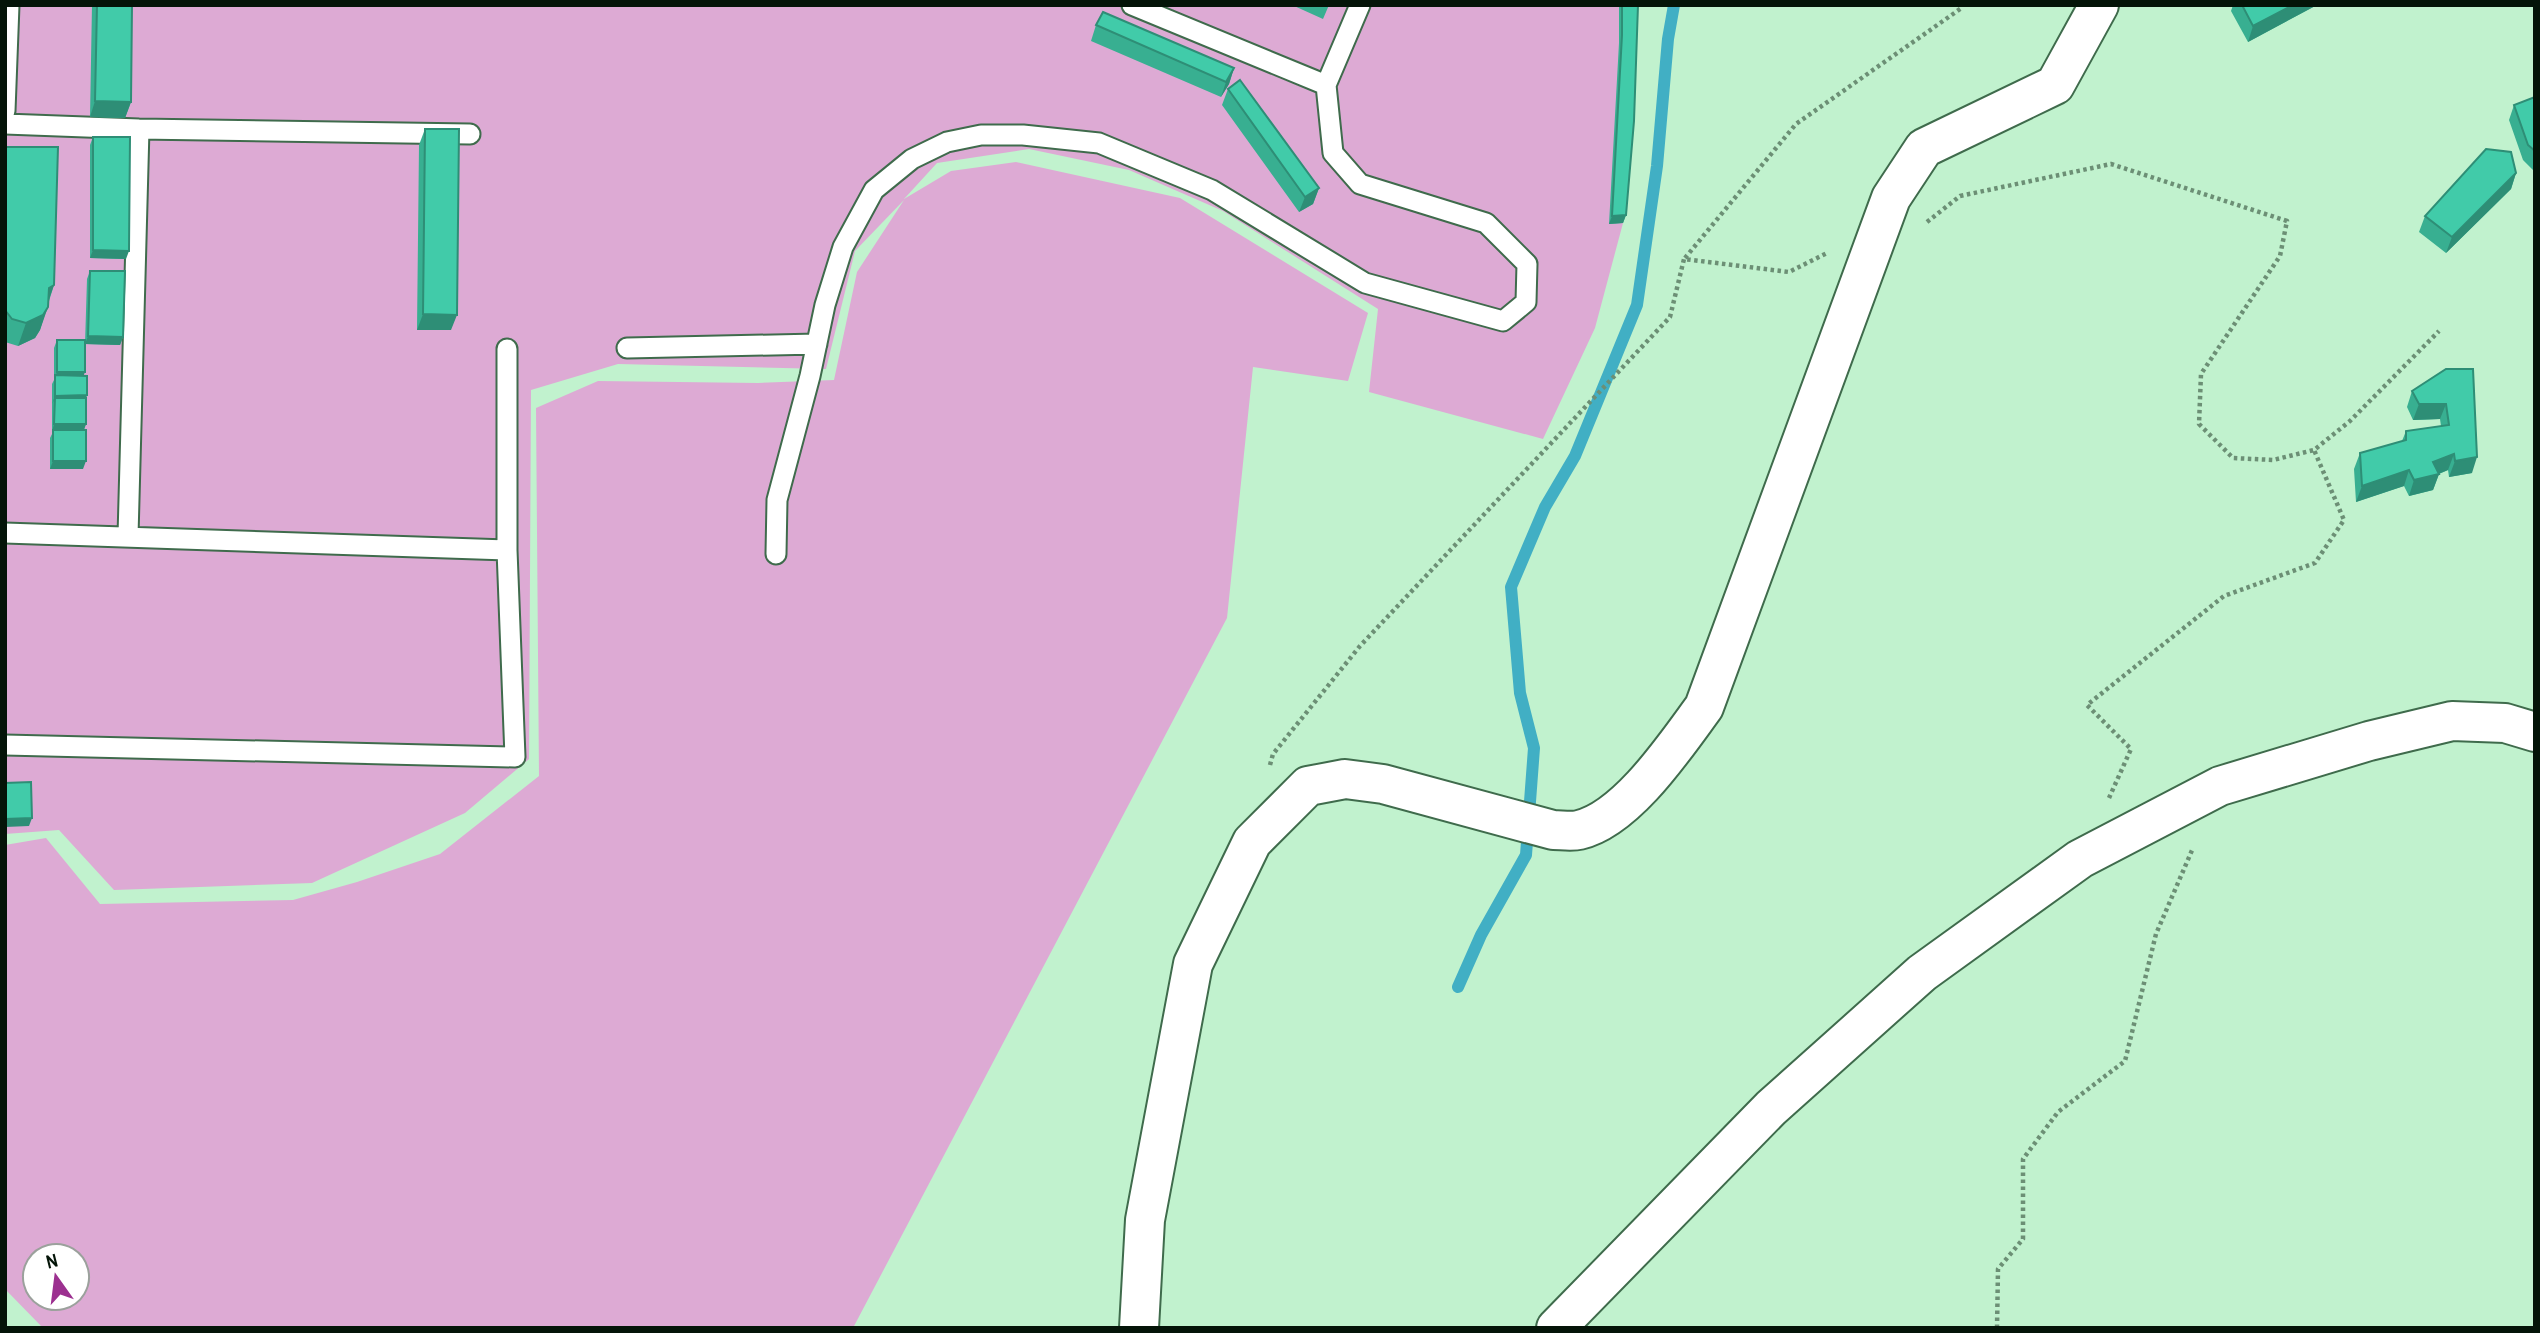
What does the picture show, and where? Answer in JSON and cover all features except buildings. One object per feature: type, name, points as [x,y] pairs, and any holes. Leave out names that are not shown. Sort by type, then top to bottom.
[{"type":"main road","points":[[1139,1328],[1145,1220],[1193,964],[1252,842],[1308,786],[1345,779],[1383,784],[1553,830],[1578,831],[1600,822],[1656,774],[1704,707],[1891,198],[1924,148],[2055,85],[2099,5]]},
{"type":"main road","points":[[1556,1328],[1791,1090],[1922,973],[2081,859],[2220,786],[2369,741],[2452,720],[2505,723],[2535,732]]},
{"type":"lane","points":[[5,111],[9,5]]},
{"type":"lane","points":[[1132,5],[1326,85]]},
{"type":"lane","points":[[776,554],[777,500],[825,305],[843,247],[874,190],[912,159],[947,142],[981,135],[1023,135],[1099,143],[1212,190],[1365,283],[1503,321],[1526,302],[1527,264],[1486,223],[1360,184],[1333,153],[1326,85],[1360,5]]},
{"type":"lane","points":[[5,124],[139,129],[470,134]]},
{"type":"lane","points":[[128,536],[139,129]]},
{"type":"lane","points":[[627,348],[817,344]]},
{"type":"lane","points":[[5,745],[515,757],[507,550],[507,349]]},
{"type":"lane","points":[[5,533],[507,550]]},
{"type":"path","points":[[1270,766],[1273,754],[1360,646],[1670,317],[1684,259],[1796,124],[1962,6]]},
{"type":"path","points":[[1684,259],[1789,272],[1881,225],[1917,230],[1960,195],[2111,164],[2287,220],[2280,256],[2201,374],[2199,424],[2232,458],[2273,460],[2314,450],[2350,421],[2439,331]]},
{"type":"path","points":[[2081,859],[2131,749],[2087,705],[2224,596],[2315,563],[2344,520],[2314,450]]},
{"type":"path","points":[[1997,1328],[1998,1269],[2022,1239],[2023,1159],[2058,1112],[2125,1061],[2156,934],[2220,786]]},
{"type":"shaded area","points":[[5,5],[1635,5],[1623,223],[1595,328],[1543,439],[1369,392],[1378,309],[1223,211],[1129,170],[1029,149],[937,163],[904,199],[951,171],[1016,162],[1180,198],[1368,313],[1348,381],[1253,367],[1227,618],[853,1328],[43,1328],[27,1312],[91,1312],[91,1242],[21,1242],[21,1305],[5,1289],[5,845],[46,838],[100,904],[293,900],[440,854],[539,776],[536,408],[598,381],[758,383],[834,380],[857,272],[904,200],[855,251],[826,369],[618,364],[531,390],[529,759],[465,813],[312,883],[114,890],[59,830],[5,834]]},
{"type":"waterway","points":[[1458,987],[1481,935],[1526,855],[1534,748],[1520,693],[1511,587],[1545,507],[1575,456],[1637,305],[1657,166],[1668,39],[1674,5]]}]
